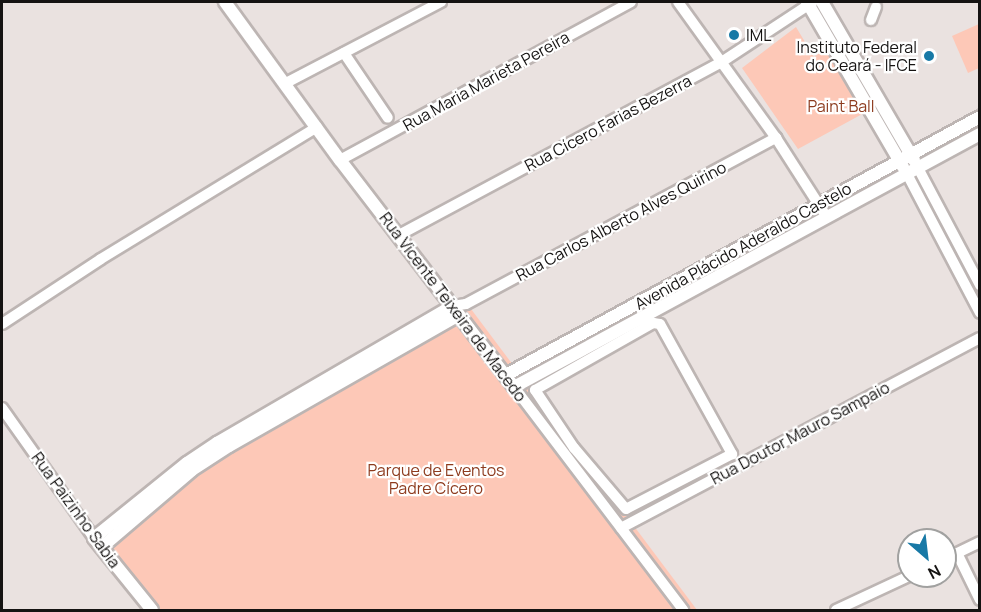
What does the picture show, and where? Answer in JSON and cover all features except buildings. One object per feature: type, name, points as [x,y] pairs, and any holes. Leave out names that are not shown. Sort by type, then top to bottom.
[{"type":"street","name":"Rua Vicente Teixeira de Macedo","points":[[225,2],[340,160],[459,308],[514,387],[569,452],[621,528],[683,610]]},
{"type":"street","points":[[286,83],[441,2]]},
{"type":"street","name":"Rua Maria Marieta Pereira","points":[[340,160],[631,2]]},
{"type":"street","points":[[678,2],[776,138],[823,210]]},
{"type":"street","points":[[810,2],[905,157],[917,166],[980,285]]},
{"type":"street","name":"Rua Cícero Farias Bezerra","points":[[399,235],[720,63],[810,2]]},
{"type":"street","points":[[822,2],[905,157],[906,172],[980,313]]},
{"type":"street","points":[[871,20],[876,7]]},
{"type":"street","points":[[344,52],[387,118]]},
{"type":"street","name":"Avenida Plácido Aderaldo Castelo","points":[[823,210],[905,157],[980,117]]},
{"type":"street","points":[[2,324],[101,259],[316,127]]},
{"type":"street","name":"Avenida Plácido Aderaldo Castelo","points":[[514,387],[646,307],[823,210],[906,172],[980,134]]},
{"type":"street","name":"Rua Carlos Alberto Alves Quirino","points":[[459,308],[776,138]]},
{"type":"street","points":[[948,252],[959,246]]},
{"type":"street","name":"Avenida Plácido Aderaldo Castelo","points":[[506,375],[646,307]]},
{"type":"street","points":[[98,542],[182,473],[268,419],[459,308]]},
{"type":"street","points":[[657,323],[732,454],[627,509],[569,452],[535,390],[657,323]]},
{"type":"street","name":"Rua Doutor Mauro Sampaio","points":[[621,528],[980,338]]},
{"type":"street","name":"Rua Paizinho Sabia","points":[[2,408],[98,542],[152,610]]},
{"type":"street","points":[[980,542],[957,554],[980,600]]},
{"type":"street","points":[[836,610],[897,582]]},
{"type":"green space","points":[[979,24],[979,68],[968,73],[952,36]]},
{"type":"green space","name":"Paint Ball","points":[[796,27],[814,57],[826,48],[866,112],[798,149],[742,68]]},
{"type":"green space","name":"Parque de Eventos Padre Cícero","points":[[468,305],[697,610],[152,610],[103,547],[178,481]]},
{"type":"place","name":"IML","points":[[734,35]]},
{"type":"place","name":"Instituto Federal do Ceará - IFCE","points":[[929,56]]}]
